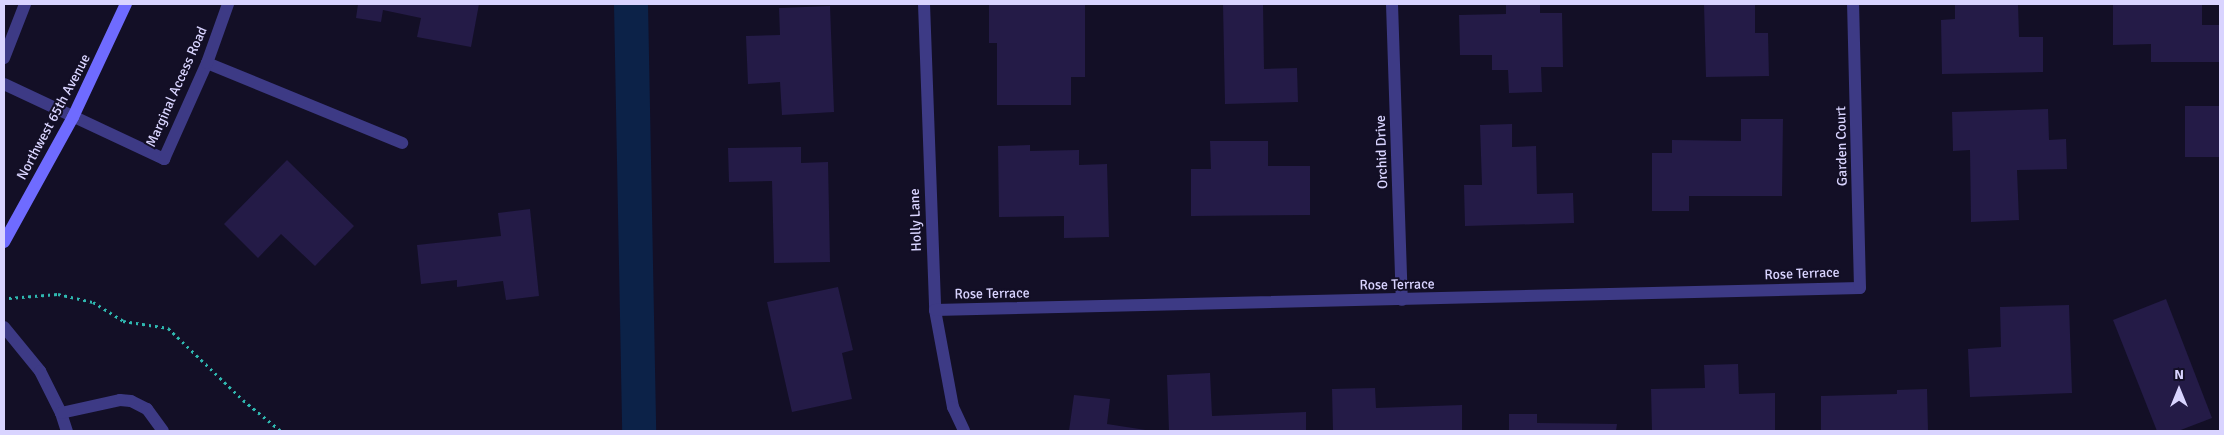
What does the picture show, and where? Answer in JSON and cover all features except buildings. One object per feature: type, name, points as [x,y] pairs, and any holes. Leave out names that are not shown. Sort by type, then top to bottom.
[{"type":"street","points":[[4,58],[25,4]]},
{"type":"street","name":"Northwest 65th Avenue","points":[[4,242],[73,117],[126,4]]},
{"type":"street","name":"Marginal Access Road","points":[[4,84],[164,159],[207,63],[228,4]]},
{"type":"street","name":"Holly Lane","points":[[924,4],[934,310],[952,407],[964,431]]},
{"type":"street","name":"Orchid Drive","points":[[1392,4],[1402,300]]},
{"type":"street","name":"Garden Court","points":[[1853,4],[1860,288]]},
{"type":"street","points":[[207,63],[402,143]]},
{"type":"street","name":"Rose Terrace","points":[[934,310],[1860,288]]},
{"type":"street","points":[[4,327],[40,371],[61,413],[66,431]]},
{"type":"street","points":[[61,413],[120,400],[131,401],[146,409],[164,431]]},
{"type":"path","points":[[9,298],[58,294],[92,302],[123,321],[168,328],[243,400],[281,431]]},
{"type":"waterway","points":[[631,4],[639,431]]}]
